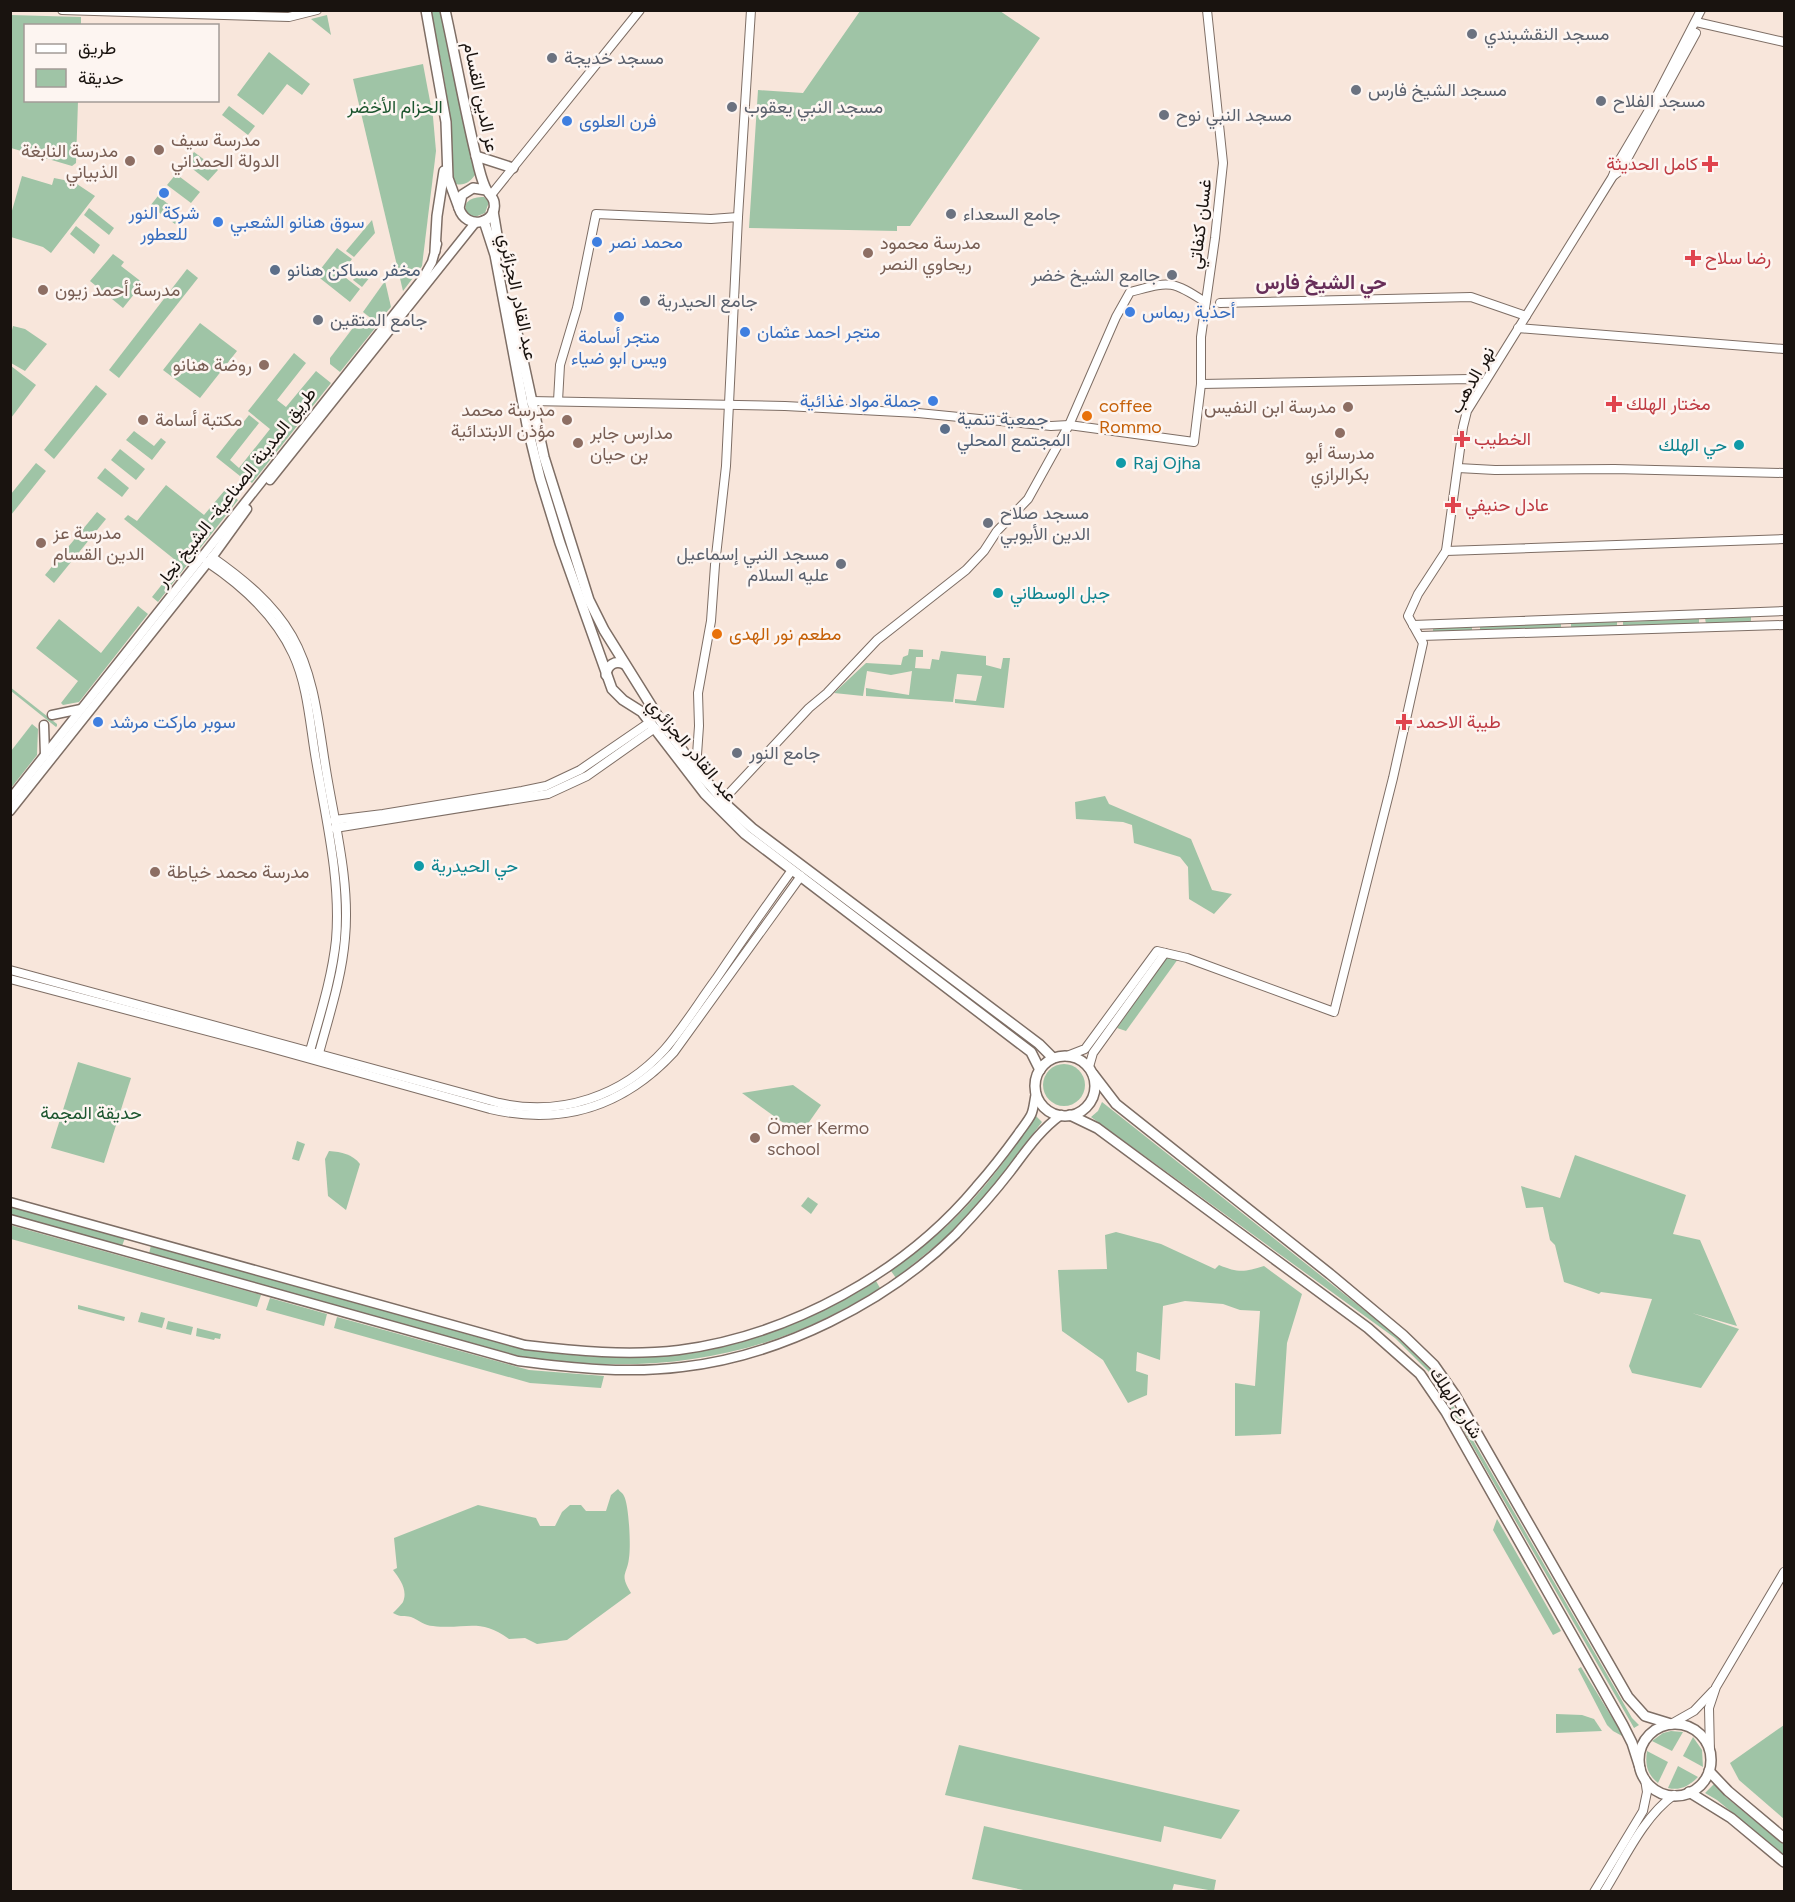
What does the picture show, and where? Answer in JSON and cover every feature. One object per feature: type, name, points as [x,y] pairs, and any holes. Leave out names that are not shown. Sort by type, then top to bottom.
[{"type":"highway","name":"عز الدين القسام","points":[[426,10],[446,122],[446,162],[452,194],[459,208]]},
{"type":"highway","name":"عز الدين القسام","points":[[445,10],[476,156],[489,193]]},
{"type":"highway","points":[[476,156],[513,168]]},
{"type":"highway","points":[[435,251],[437,216],[446,162]]},
{"type":"highway","points":[[473,188],[489,193],[494,203],[493,211],[480,222],[463,217],[459,208],[460,199],[465,192],[473,188]]},
{"type":"highway","name":"عبد القادر الجزائري","points":[[493,211],[500,255],[544,457],[582,584],[604,630],[640,689],[696,769],[752,828],[1031,1038],[1053,1058]]},
{"type":"highway","name":"عبد القادر الجزائري","points":[[480,222],[495,255],[527,425],[540,478],[560,543],[612,689],[623,700],[642,712],[712,802],[745,834],[1031,1052],[1040,1070]]},
{"type":"highway","points":[[606,675],[612,664],[616,662],[624,664]]},
{"type":"highway","points":[[623,700],[634,698],[640,689]]},
{"type":"highway","points":[[1067,1056],[1076,1058],[1091,1071],[1095,1083],[1091,1100],[1086,1107],[1066,1115],[1045,1108],[1036,1093],[1036,1079],[1040,1070],[1053,1058],[1067,1056]]},
{"type":"highway","name":"شارع الهلك","points":[[1091,1071],[1116,1104],[1330,1274],[1434,1365],[1455,1395],[1628,1697],[1645,1716],[1671,1724]]},
{"type":"highway","name":"شارع الهلك","points":[[1066,1115],[1106,1134],[1368,1328],[1420,1374],[1452,1422],[1623,1725],[1640,1768]]},
{"type":"highway","points":[[1671,1724],[1681,1724],[1700,1734],[1710,1752],[1709,1771],[1700,1786],[1674,1796],[1657,1791],[1645,1779],[1640,1768],[1639,1756],[1646,1739],[1659,1727],[1671,1724]]},
{"type":"highway","points":[[1709,1771],[1728,1791],[1785,1838]]},
{"type":"highway","points":[[1689,1792],[1731,1818],[1785,1862]]},
{"type":"main road","points":[[452,194],[465,192]]},
{"type":"main road","name":"طريق المدينة الصناعية- الشيخ نجار","points":[[10,799],[423,278],[430,267],[435,251],[443,201],[452,194]]},
{"type":"main road","points":[[10,811],[210,560],[330,403],[480,222]]},
{"type":"main road","points":[[52,715],[81,709]]},
{"type":"main road","points":[[44,725],[45,755]]},
{"type":"main road","points":[[10,1202],[525,1345],[610,1353],[679,1350],[742,1336],[781,1323],[845,1294],[916,1247],[964,1202],[1000,1160],[1031,1114],[1036,1093]]},
{"type":"main road","points":[[10,1219],[518,1361],[572,1368],[680,1368],[751,1353],[796,1337],[824,1324],[900,1280],[928,1260],[977,1212],[1044,1127],[1066,1115]]},
{"type":"street","points":[[62,10],[289,17],[317,10]]},
{"type":"street","points":[[489,193],[513,168],[640,10]]},
{"type":"street","points":[[696,769],[699,726],[698,693],[711,621],[725,473],[751,10]]},
{"type":"street","name":"غسان كنفاتي","points":[[1070,425],[1194,442],[1201,384],[1204,302],[1215,238],[1223,163],[1207,10]]},
{"type":"street","name":"نهر الدهب","points":[[1699,22],[1701,10]]},
{"type":"street","name":"نهر الدهب","points":[[1413,625],[1408,616],[1418,594],[1446,551],[1467,411],[1613,176],[1616,166],[1707,10]]},
{"type":"street","points":[[1699,22],[1785,42]]},
{"type":"street","points":[[558,401],[560,365],[577,308],[596,214],[711,219],[738,217]]},
{"type":"street","points":[[723,800],[809,708],[827,693],[877,640],[966,570],[984,551],[997,531],[1028,499],[1070,425],[1116,317],[1130,292],[1157,285],[1174,284],[1183,287],[1204,302]]},
{"type":"street","points":[[1220,303],[1471,297],[1526,316]]},
{"type":"street","points":[[1518,328],[1785,350]]},
{"type":"street","points":[[1201,384],[1470,379],[1483,384]]},
{"type":"street","points":[[531,401],[796,406],[918,413],[1052,426],[1070,425]]},
{"type":"street","points":[[1458,468],[1785,473]]},
{"type":"street","points":[[1446,551],[1785,539]]},
{"type":"street","points":[[210,560],[276,614],[297,646],[309,675],[312,715],[346,907],[345,942],[339,977],[319,1053]]},
{"type":"street","points":[[1413,625],[1785,611]]},
{"type":"street","points":[[1754,612],[1755,626]]},
{"type":"street","points":[[1700,614],[1701,627]]},
{"type":"street","points":[[1565,619],[1565,631]]},
{"type":"street","points":[[1474,622],[1474,634]]},
{"type":"street","points":[[1161,952],[1197,962],[1334,1012],[1393,778],[1423,643],[1413,625]]},
{"type":"street","points":[[1421,636],[1785,625]]},
{"type":"street","points":[[335,824],[548,794],[587,771],[652,725]]},
{"type":"street","points":[[310,1051],[330,977],[335,948],[337,864],[335,824],[325,791]]},
{"type":"street","points":[[10,979],[434,1089],[508,1105],[562,1106],[602,1095],[622,1085],[653,1061],[676,1036],[792,870]]},
{"type":"street","points":[[10,970],[319,1053],[504,1113],[554,1114],[600,1105],[622,1095],[649,1077],[674,1052],[801,876]]},
{"type":"street","points":[[1067,1056],[1085,1049],[1161,952]]},
{"type":"street","points":[[1091,1071],[1093,1053],[1161,952]]},
{"type":"street","points":[[1671,1724],[1694,1711],[1716,1687],[1785,1572]]},
{"type":"street","points":[[1710,1752],[1709,1708],[1716,1687]]},
{"type":"street","points":[[1594,1892],[1643,1811],[1647,1792],[1645,1779]]},
{"type":"street","points":[[1604,1892],[1651,1817],[1662,1804],[1674,1796]]},
{"type":"green space","points":[[431,11],[441,11],[475,175],[464,184],[456,184],[449,175],[451,134],[449,113]]},
{"type":"green space","points":[[860,11],[1000,11],[1040,38],[910,226],[897,226],[897,231],[749,228],[758,90],[803,93]]},
{"type":"green space","points":[[11,15],[81,17],[81,24],[24,24],[24,102],[78,102],[76,163],[72,166],[11,148]]},
{"type":"green space","points":[[327,15],[331,35],[311,19]]},
{"type":"green space","points":[[269,52],[310,84],[302,95],[287,84],[263,115],[237,95]]},
{"type":"green space","name":"الحزام الأخضر","points":[[423,64],[433,117],[436,151],[422,266],[403,291],[353,79]]},
{"type":"green space","points":[[229,106],[255,126],[248,135],[222,115]]},
{"type":"green space","points":[[194,152],[218,170],[208,181],[185,163]]},
{"type":"green space","points":[[176,174],[200,192],[191,203],[167,185]]},
{"type":"green space","points":[[22,176],[52,185],[54,178],[74,182],[95,196],[51,253],[43,247],[11,237],[11,214]]},
{"type":"green space","points":[[158,196],[182,215],[175,224],[150,206]]},
{"type":"green space","points":[[484,197],[489,202],[485,213],[475,217],[467,215],[465,207],[468,201]]},
{"type":"green space","points":[[89,208],[114,228],[109,235],[84,215]]},
{"type":"green space","points":[[372,220],[375,233],[354,257],[346,251]]},
{"type":"green space","points":[[76,226],[100,245],[94,254],[70,234]]},
{"type":"green space","points":[[337,248],[352,259],[341,274],[360,289],[350,302],[316,275]]},
{"type":"green space","points":[[113,254],[124,262],[121,266],[143,283],[123,308],[90,281]]},
{"type":"green space","points":[[187,269],[198,278],[119,378],[109,370]]},
{"type":"green space","points":[[361,270],[370,277],[362,287],[353,280]]},
{"type":"green space","points":[[385,281],[391,307],[377,323],[363,312]]},
{"type":"green space","points":[[362,316],[376,327],[340,372],[330,364],[330,358]]},
{"type":"green space","points":[[200,323],[237,351],[200,398],[163,370]]},
{"type":"green space","points":[[13,326],[25,329],[47,344],[25,371],[11,363]]},
{"type":"green space","points":[[294,353],[306,363],[277,400],[286,407],[316,371],[331,383],[252,483],[216,457],[249,415],[259,423],[230,460],[239,468],[270,429],[248,411]]},
{"type":"green space","points":[[11,366],[36,385],[11,418]]},
{"type":"green space","points":[[96,385],[107,394],[54,459],[44,450]]},
{"type":"green space","points":[[134,431],[154,446],[161,438],[166,442],[152,460],[126,440]]},
{"type":"green space","points":[[120,449],[145,469],[136,480],[111,460]]},
{"type":"green space","points":[[36,463],[46,471],[11,515],[11,494]]},
{"type":"green space","points":[[105,468],[129,488],[122,497],[97,478]]},
{"type":"green space","points":[[166,485],[204,515],[225,490],[238,500],[158,602],[152,597],[179,563],[124,519],[128,515],[137,521]]},
{"type":"green space","points":[[97,512],[106,519],[54,583],[45,575]]},
{"type":"green space","points":[[138,606],[148,614],[79,702],[63,705],[61,703],[78,681],[36,648],[59,619],[101,653]]},
{"type":"green space","points":[[1751,617],[1751,623],[1706,624],[1705,618]]},
{"type":"green space","points":[[1699,619],[1699,624],[1623,626],[1623,622]]},
{"type":"green space","points":[[1617,622],[1617,627],[1571,628],[1571,623]]},
{"type":"green space","points":[[1561,624],[1561,628],[1480,631],[1480,626]]},
{"type":"green space","points":[[1472,626],[1472,631],[1433,632],[1433,627]]},
{"type":"green space","points":[[909,649],[923,650],[923,657],[916,657],[915,668],[930,669],[932,659],[939,660],[941,651],[986,656],[986,665],[1001,669],[1003,658],[1010,658],[1004,708],[955,703],[955,699],[976,701],[982,676],[957,674],[953,702],[866,696],[866,688],[909,695],[912,671],[891,675],[867,671],[863,696],[834,693],[866,663],[901,665]]},
{"type":"green space","points":[[10,687],[57,724],[57,726],[11,691]]},
{"type":"green space","points":[[32,724],[38,729],[37,755],[11,788],[11,751]]},
{"type":"green space","points":[[1105,796],[1109,804],[1191,839],[1212,890],[1232,894],[1214,914],[1189,899],[1188,867],[1180,857],[1134,843],[1132,825],[1123,822],[1076,819],[1075,802]]},
{"type":"green space","points":[[1168,955],[1178,959],[1126,1031],[1117,1028]]},
{"type":"green space","name":"حديقة المجمة","points":[[78,1062],[131,1078],[104,1163],[51,1148]]},
{"type":"green space","points":[[1064,1064],[1072,1065],[1079,1070],[1084,1077],[1084,1093],[1079,1100],[1072,1105],[1064,1106],[1056,1105],[1049,1100],[1044,1093],[1043,1085],[1044,1077],[1049,1070],[1056,1065]]},
{"type":"green space","points":[[793,1085],[821,1105],[800,1135],[742,1093]]},
{"type":"green space","points":[[1102,1102],[1397,1336],[1435,1374],[1632,1718],[1639,1725],[1634,1728],[1432,1375],[1395,1338],[1091,1117],[1098,1111]]},
{"type":"green space","points":[[1036,1116],[1042,1122],[971,1213],[950,1234],[896,1278],[891,1271],[957,1217],[994,1175]]},
{"type":"green space","points":[[297,1141],[305,1144],[299,1161],[292,1159]]},
{"type":"green space","points":[[329,1151],[346,1154],[360,1164],[346,1210],[328,1196],[325,1159]]},
{"type":"green space","points":[[1575,1155],[1686,1195],[1673,1234],[1700,1240],[1737,1326],[1692,1313],[1739,1329],[1701,1388],[1632,1373],[1629,1366],[1652,1299],[1601,1292],[1599,1294],[1564,1282],[1555,1245],[1550,1240],[1543,1207],[1526,1208],[1521,1186],[1560,1198]]},
{"type":"green space","points":[[808,1197],[818,1204],[811,1214],[801,1206]]},
{"type":"green space","points":[[10,1206],[125,1238],[122,1246],[11,1215]]},
{"type":"green space","points":[[10,1225],[261,1295],[257,1307],[11,1239]]},
{"type":"green space","points":[[1116,1232],[1161,1244],[1215,1269],[1219,1265],[1242,1271],[1264,1266],[1302,1294],[1287,1343],[1281,1434],[1235,1436],[1235,1383],[1255,1386],[1260,1311],[1240,1310],[1223,1304],[1185,1301],[1163,1306],[1160,1360],[1137,1352],[1136,1371],[1148,1375],[1147,1395],[1128,1403],[1103,1360],[1062,1331],[1058,1270],[1107,1269],[1105,1235]]},
{"type":"green space","points":[[151,1245],[489,1340],[569,1355],[615,1357],[661,1355],[706,1349],[750,1338],[794,1323],[836,1304],[876,1281],[880,1288],[838,1312],[795,1332],[751,1347],[706,1357],[661,1363],[567,1362],[519,1356],[149,1254]]},
{"type":"green space","points":[[270,1298],[327,1314],[324,1326],[266,1310]]},
{"type":"green space","points":[[78,1305],[125,1317],[124,1321],[78,1309]]},
{"type":"green space","points":[[141,1312],[165,1318],[162,1328],[138,1322]]},
{"type":"green space","points":[[337,1317],[529,1370],[604,1376],[601,1388],[530,1383],[334,1328]]},
{"type":"green space","points":[[168,1321],[193,1327],[191,1335],[166,1329]]},
{"type":"green space","points":[[197,1328],[221,1334],[220,1339],[196,1336]]},
{"type":"green space","points":[[618,1489],[626,1501],[628,1517],[630,1553],[625,1578],[631,1593],[567,1640],[537,1644],[525,1638],[509,1639],[498,1632],[480,1626],[430,1626],[411,1617],[393,1613],[403,1602],[405,1593],[401,1581],[393,1570],[397,1568],[394,1538],[478,1505],[536,1518],[540,1526],[555,1526],[562,1512],[570,1505],[581,1505],[586,1511],[606,1511],[611,1495]]},
{"type":"green space","points":[[1497,1519],[1561,1631],[1553,1635],[1493,1530]]},
{"type":"green space","points":[[1581,1667],[1624,1737],[1607,1725],[1578,1669]]},
{"type":"green space","points":[[1556,1714],[1582,1715],[1594,1719],[1602,1731],[1556,1733]]},
{"type":"green space","points":[[1784,1725],[1784,1819],[1739,1780],[1730,1763]]},
{"type":"green space","points":[[1683,1732],[1672,1751],[1652,1741],[1663,1733]]},
{"type":"green space","points":[[1693,1737],[1702,1750],[1703,1767],[1683,1756]]},
{"type":"green space","points":[[959,1745],[1240,1810],[1221,1839],[1164,1826],[1161,1842],[945,1795]]},
{"type":"green space","points":[[1647,1751],[1668,1762],[1658,1783],[1648,1769]]},
{"type":"green space","points":[[1678,1766],[1698,1777],[1684,1787],[1668,1788]]},
{"type":"green space","points":[[1714,1784],[1726,1797],[1784,1845],[1784,1855],[1717,1800],[1705,1793]]},
{"type":"green space","points":[[984,1826],[1216,1880],[1214,1891],[1174,1884],[1172,1891],[1028,1891],[972,1879]]},
{"type":"place","name":"مسجد النقشبندي","points":[[1472,34]]},
{"type":"place","name":"مسجد خديجة","points":[[552,58]]},
{"type":"place","name":"مسجد الشيخ فارس","points":[[1356,90]]},
{"type":"place","name":"مسجد الفلاح","points":[[1601,101]]},
{"type":"place","name":"مسجد النبي يعقوب","points":[[732,107]]},
{"type":"place","name":"مسجد النبي نوح","points":[[1164,115]]},
{"type":"place","name":"فرن العلوى","points":[[567,121]]},
{"type":"place","name":"مدرسة سيف الدولة الحمداني","points":[[159,150]]},
{"type":"place","name":"مدرسة النابغة الذبياني","points":[[130,161]]},
{"type":"place","name":"كامل الحديثة","points":[[1710,164]]},
{"type":"place","name":"شركة النور للعطور","points":[[164,193]]},
{"type":"place","name":"جامع السعداء","points":[[951,214]]},
{"type":"place","name":"سوق هنانو الشعبي","points":[[218,222]]},
{"type":"place","name":"محمد نصر","points":[[597,242]]},
{"type":"place","name":"مدرسة محمود ريحاوي النصر","points":[[868,253]]},
{"type":"place","name":"رضا سلاح","points":[[1693,258]]},
{"type":"place","name":"مخفر مساكن هنانو","points":[[275,270]]},
{"type":"place","name":"جاامع الشيخ خضر","points":[[1172,275]]},
{"type":"place","name":"مدرسة أحمد زيون","points":[[43,290]]},
{"type":"place","name":"جامع الحيدرية","points":[[645,301]]},
{"type":"place","name":"أحذية ريماس","points":[[1130,312]]},
{"type":"place","name":"متجر أسامة ويس ابو ضياء","points":[[619,317]]},
{"type":"place","name":"جامع المتقين","points":[[318,320]]},
{"type":"place","name":"متجر احمد عثمان","points":[[745,332]]},
{"type":"place","name":"روضة هنانو","points":[[264,365]]},
{"type":"place","name":"جملة مواد غذائية","points":[[933,401]]},
{"type":"place","name":"مختار الهلك","points":[[1614,404]]},
{"type":"place","name":"مدرسة ابن النفيس","points":[[1348,407]]},
{"type":"place","name":"coffee Rommo","points":[[1087,416]]},
{"type":"place","name":"مكتبة أسامة","points":[[143,420]]},
{"type":"place","name":"مدرسة محمد مؤذن الابتدائية","points":[[567,420]]},
{"type":"place","name":"جمعية تنمية المجتمع المحلي","points":[[945,429]]},
{"type":"place","name":"مدرسة أبو بكرالرازي","points":[[1340,433]]},
{"type":"place","name":"الخطيب","points":[[1462,439]]},
{"type":"place","name":"مدارس جابر بن حيان","points":[[578,443]]},
{"type":"place","name":"حي الهلك","points":[[1739,445]]},
{"type":"place","name":"Raj Ojha","points":[[1121,463]]},
{"type":"place","name":"عادل حنيفي","points":[[1453,505]]},
{"type":"place","name":"مسجد صلاح الدين الأيوبي","points":[[988,523]]},
{"type":"place","name":"مدرسة عز الدين القسام","points":[[41,543]]},
{"type":"place","name":"مسجد النبي إسماعيل عليه السلام","points":[[841,564]]},
{"type":"place","name":"جبل الوسطاني","points":[[998,593]]},
{"type":"place","name":"مطعم نور الهدى","points":[[717,634]]},
{"type":"place","name":"سوبر ماركت مرشد","points":[[98,722]]},
{"type":"place","name":"طيبة الاحمد","points":[[1404,722]]},
{"type":"place","name":"جامع النور","points":[[737,753]]},
{"type":"place","name":"حي الحيدرية","points":[[419,866]]},
{"type":"place","name":"مدرسة محمد خياطة","points":[[155,872]]},
{"type":"place","name":"Ömer Kermo school","points":[[755,1138]]},
{"type":"district","name":"حي الشيخ فارس","points":[[1321,282]]}]
